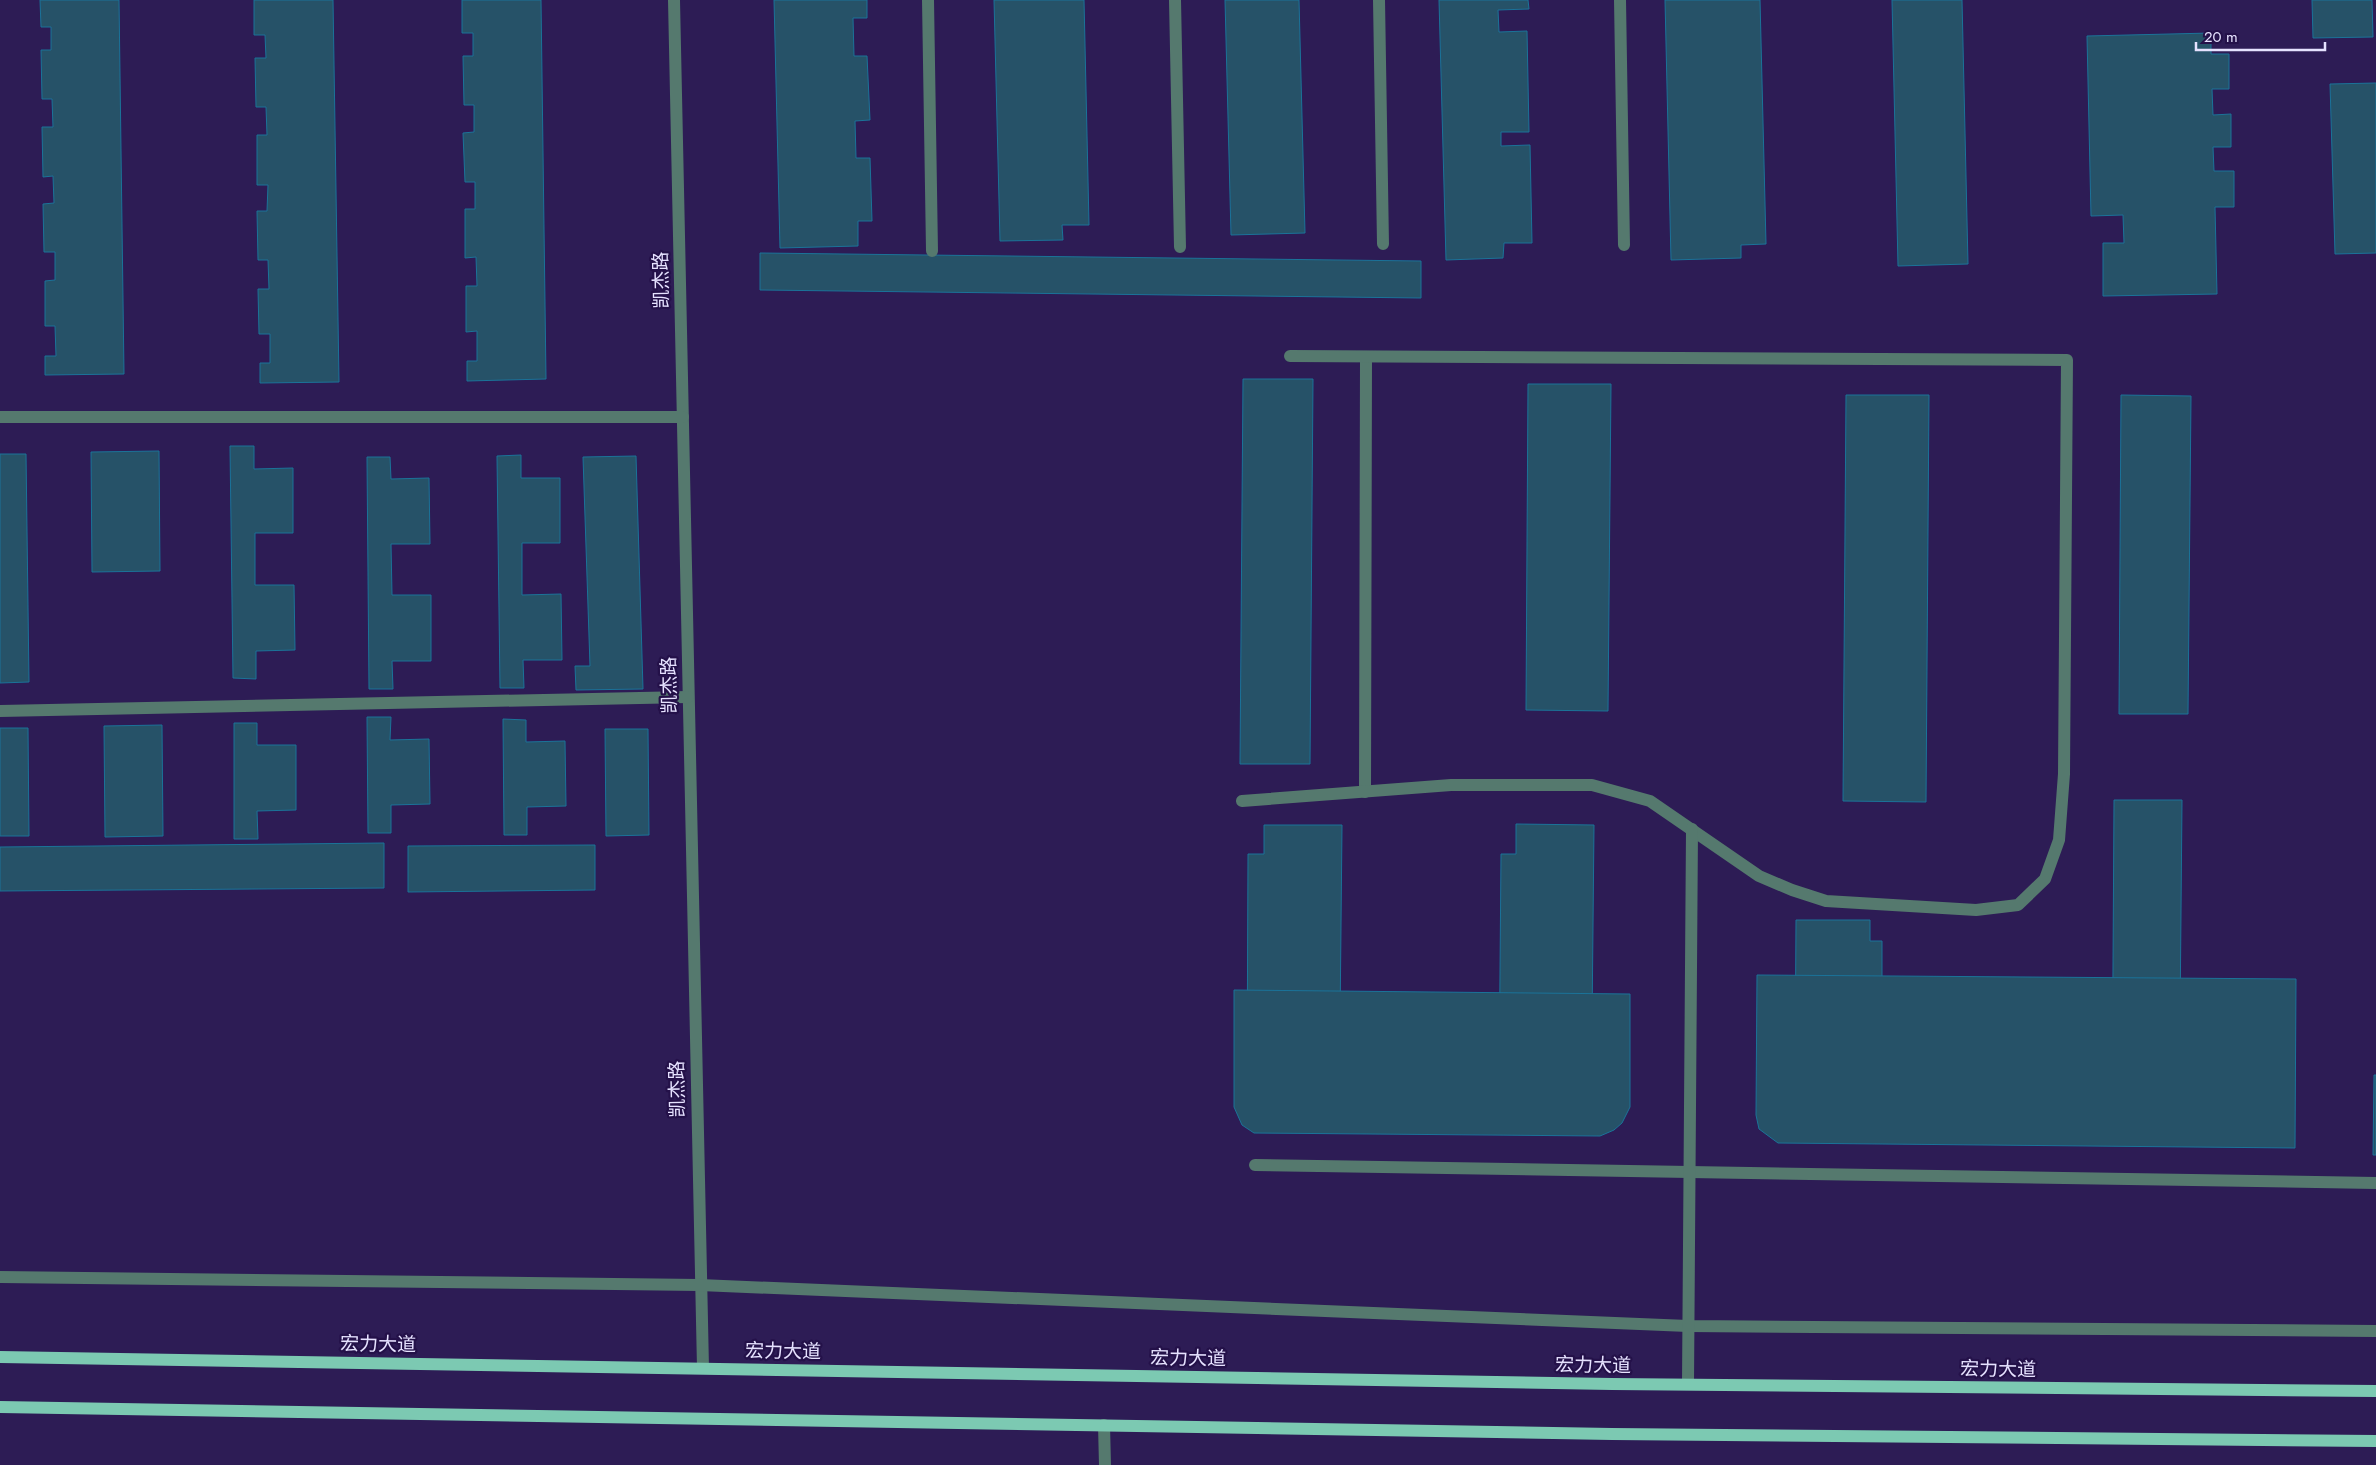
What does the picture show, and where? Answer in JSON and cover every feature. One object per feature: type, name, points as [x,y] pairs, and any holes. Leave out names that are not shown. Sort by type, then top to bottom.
[{"type":"main road","name":"宏力大道","points":[[0,1357],[1688,1384],[2376,1391]]},
{"type":"main road","points":[[0,1406],[1622,1434],[2376,1441]]},
{"type":"street","name":"凯杰路","points":[[674,0],[703,1368]]},
{"type":"street","points":[[928,0],[932,251]]},
{"type":"street","points":[[1176,0],[1180,247]]},
{"type":"street","points":[[1378,0],[1383,244]]},
{"type":"street","points":[[1620,0],[1624,245]]},
{"type":"street","points":[[1242,801],[1451,785],[1592,785],[1650,801],[1759,876],[1826,901],[1976,910],[2018,905],[2045,879],[2059,840],[2064,774],[2067,360],[1290,356]]},
{"type":"street","points":[[1365,792],[1366,357]]},
{"type":"street","points":[[0,418],[682,417]]},
{"type":"street","points":[[0,711],[688,697]]},
{"type":"street","points":[[1688,1384],[1692,829]]},
{"type":"street","points":[[1255,1165],[2376,1183]]},
{"type":"street","points":[[0,1277],[700,1284],[1688,1326],[2376,1331]]},
{"type":"street","points":[[1104,1425],[1104,1465]]},
{"type":"building","points":[[40,0],[119,0],[124,374],[45,375],[45,356],[56,356],[55,326],[45,326],[45,281],[55,280],[55,252],[44,252],[43,204],[54,203],[53,176],[43,177],[42,127],[53,127],[52,99],[42,99],[41,50],[51,50],[51,27],[41,27]]},
{"type":"building","points":[[254,0],[333,0],[339,382],[260,383],[260,363],[270,363],[270,334],[259,334],[258,289],[269,289],[268,260],[258,260],[257,211],[267,211],[268,185],[257,185],[257,135],[267,135],[266,107],[256,107],[255,58],[266,58],[265,35],[254,35]]},
{"type":"building","points":[[462,0],[541,0],[546,379],[467,381],[467,361],[477,361],[477,331],[466,332],[466,286],[477,286],[476,257],[465,258],[465,209],[475,209],[475,182],[465,182],[463,133],[474,132],[474,105],[464,105],[463,56],[473,56],[473,33],[462,33]]},
{"type":"building","points":[[774,0],[867,0],[867,18],[853,18],[854,56],[867,56],[870,120],[855,121],[856,158],[870,158],[872,221],[858,221],[858,246],[780,248]]},
{"type":"building","points":[[994,0],[1084,0],[1089,225],[1062,225],[1063,240],[1000,241]]},
{"type":"building","points":[[1225,0],[1299,0],[1305,233],[1231,235]]},
{"type":"building","points":[[1439,0],[1528,0],[1529,9],[1498,10],[1499,32],[1527,31],[1529,132],[1501,132],[1501,146],[1530,145],[1532,243],[1504,243],[1503,258],[1446,260]]},
{"type":"building","points":[[1665,0],[1760,0],[1766,244],[1741,245],[1741,258],[1671,260]]},
{"type":"building","points":[[1892,0],[1962,0],[1968,264],[1898,266]]},
{"type":"building","points":[[2312,0],[2372,0],[2373,37],[2313,38]]},
{"type":"building","points":[[2211,33],[2211,54],[2229,54],[2229,89],[2212,89],[2213,115],[2231,114],[2231,147],[2213,147],[2214,171],[2234,171],[2234,207],[2215,207],[2217,294],[2103,296],[2103,243],[2124,243],[2123,215],[2091,216],[2087,36]]},
{"type":"building","points":[[2376,83],[2376,253],[2335,254],[2330,84]]},
{"type":"building","points":[[760,253],[1421,261],[1421,298],[760,290]]},
{"type":"building","points":[[1243,379],[1313,379],[1310,764],[1240,764]]},
{"type":"building","points":[[1528,384],[1611,384],[1608,711],[1526,710]]},
{"type":"building","points":[[1846,395],[1929,395],[1926,802],[1843,801]]},
{"type":"building","points":[[2121,395],[2191,396],[2188,714],[2119,714]]},
{"type":"building","points":[[230,446],[254,446],[254,469],[293,468],[293,533],[255,533],[255,585],[294,585],[295,650],[256,651],[256,679],[233,678]]},
{"type":"building","points":[[159,451],[160,571],[92,572],[91,452]]},
{"type":"building","points":[[0,454],[26,454],[29,682],[0,683]]},
{"type":"building","points":[[521,455],[521,478],[560,478],[560,543],[522,543],[522,595],[561,594],[562,660],[523,660],[524,688],[500,688],[497,456]]},
{"type":"building","points":[[636,456],[643,689],[576,690],[575,666],[590,666],[583,457]]},
{"type":"building","points":[[367,457],[390,457],[391,479],[429,478],[430,544],[391,544],[392,595],[431,595],[431,661],[392,661],[393,689],[369,689]]},
{"type":"building","points":[[367,717],[391,717],[390,740],[429,739],[430,804],[391,805],[391,833],[368,833]]},
{"type":"building","points":[[503,719],[526,720],[526,742],[565,741],[566,806],[527,807],[527,835],[504,835]]},
{"type":"building","points":[[234,723],[257,723],[257,745],[296,745],[296,810],[257,811],[258,839],[234,839]]},
{"type":"building","points":[[162,725],[163,836],[105,837],[104,726]]},
{"type":"building","points":[[0,728],[28,728],[29,836],[0,836]]},
{"type":"building","points":[[605,729],[648,729],[649,835],[606,836]]},
{"type":"building","points":[[2114,800],[2182,800],[2179,1136],[2112,1136]]},
{"type":"building","points":[[1516,824],[1594,825],[1591,1126],[1514,1125],[1514,1092],[1499,1092],[1501,854],[1516,854]]},
{"type":"building","points":[[1264,825],[1342,825],[1339,1126],[1262,1125],[1262,1092],[1247,1092],[1248,854],[1264,854]]},
{"type":"building","points":[[384,843],[384,888],[0,891],[0,847]]},
{"type":"building","points":[[595,845],[595,890],[408,892],[408,846]]},
{"type":"building","points":[[1796,920],[1870,920],[1870,941],[1882,941],[1882,985],[1869,985],[1869,1019],[1881,1019],[1881,1058],[1869,1058],[1869,1081],[1795,1080]]},
{"type":"building","points":[[1757,975],[2296,979],[2295,1148],[1778,1143],[1759,1129],[1756,1115]]},
{"type":"building","points":[[1234,990],[1630,994],[1630,1107],[1622,1123],[1614,1130],[1600,1136],[1254,1133],[1242,1125],[1234,1107]]},
{"type":"building","points":[[2374,1075],[2376,1075],[2376,1155],[2373,1155]]}]
